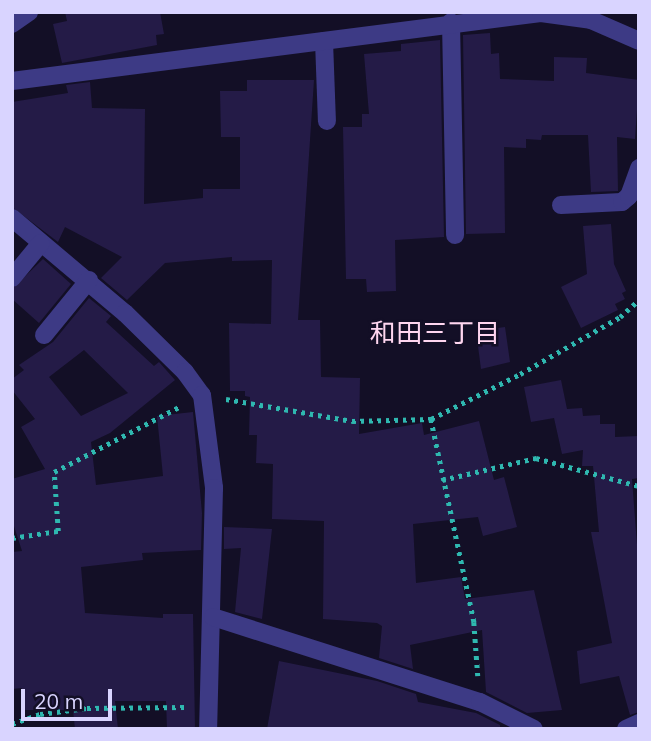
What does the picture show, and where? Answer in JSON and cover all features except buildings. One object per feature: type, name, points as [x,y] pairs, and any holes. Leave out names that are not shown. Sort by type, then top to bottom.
[{"type":"street","points":[[12,24],[29,12]]},
{"type":"street","points":[[12,81],[451,22],[553,14],[591,20],[639,41]]},
{"type":"street","points":[[451,22],[455,235]]},
{"type":"street","points":[[324,41],[327,121]]},
{"type":"street","points":[[561,205],[622,202],[629,196],[639,168]]},
{"type":"street","points":[[12,218],[89,281],[163,349],[202,395],[214,488],[213,617],[208,729]]},
{"type":"street","points":[[12,278],[41,243]]},
{"type":"street","points":[[44,335],[89,281]]},
{"type":"street","points":[[213,617],[480,702],[534,729]]},
{"type":"street","points":[[626,729],[639,723]]},
{"type":"path","points":[[480,702],[474,622],[431,419],[520,374],[620,317],[639,300]]},
{"type":"path","points":[[442,481],[536,458],[639,486]]},
{"type":"path","points":[[12,724],[40,714],[87,708],[208,707]]},
{"type":"district","name":"和田三丁目","points":[[435,333]]}]
